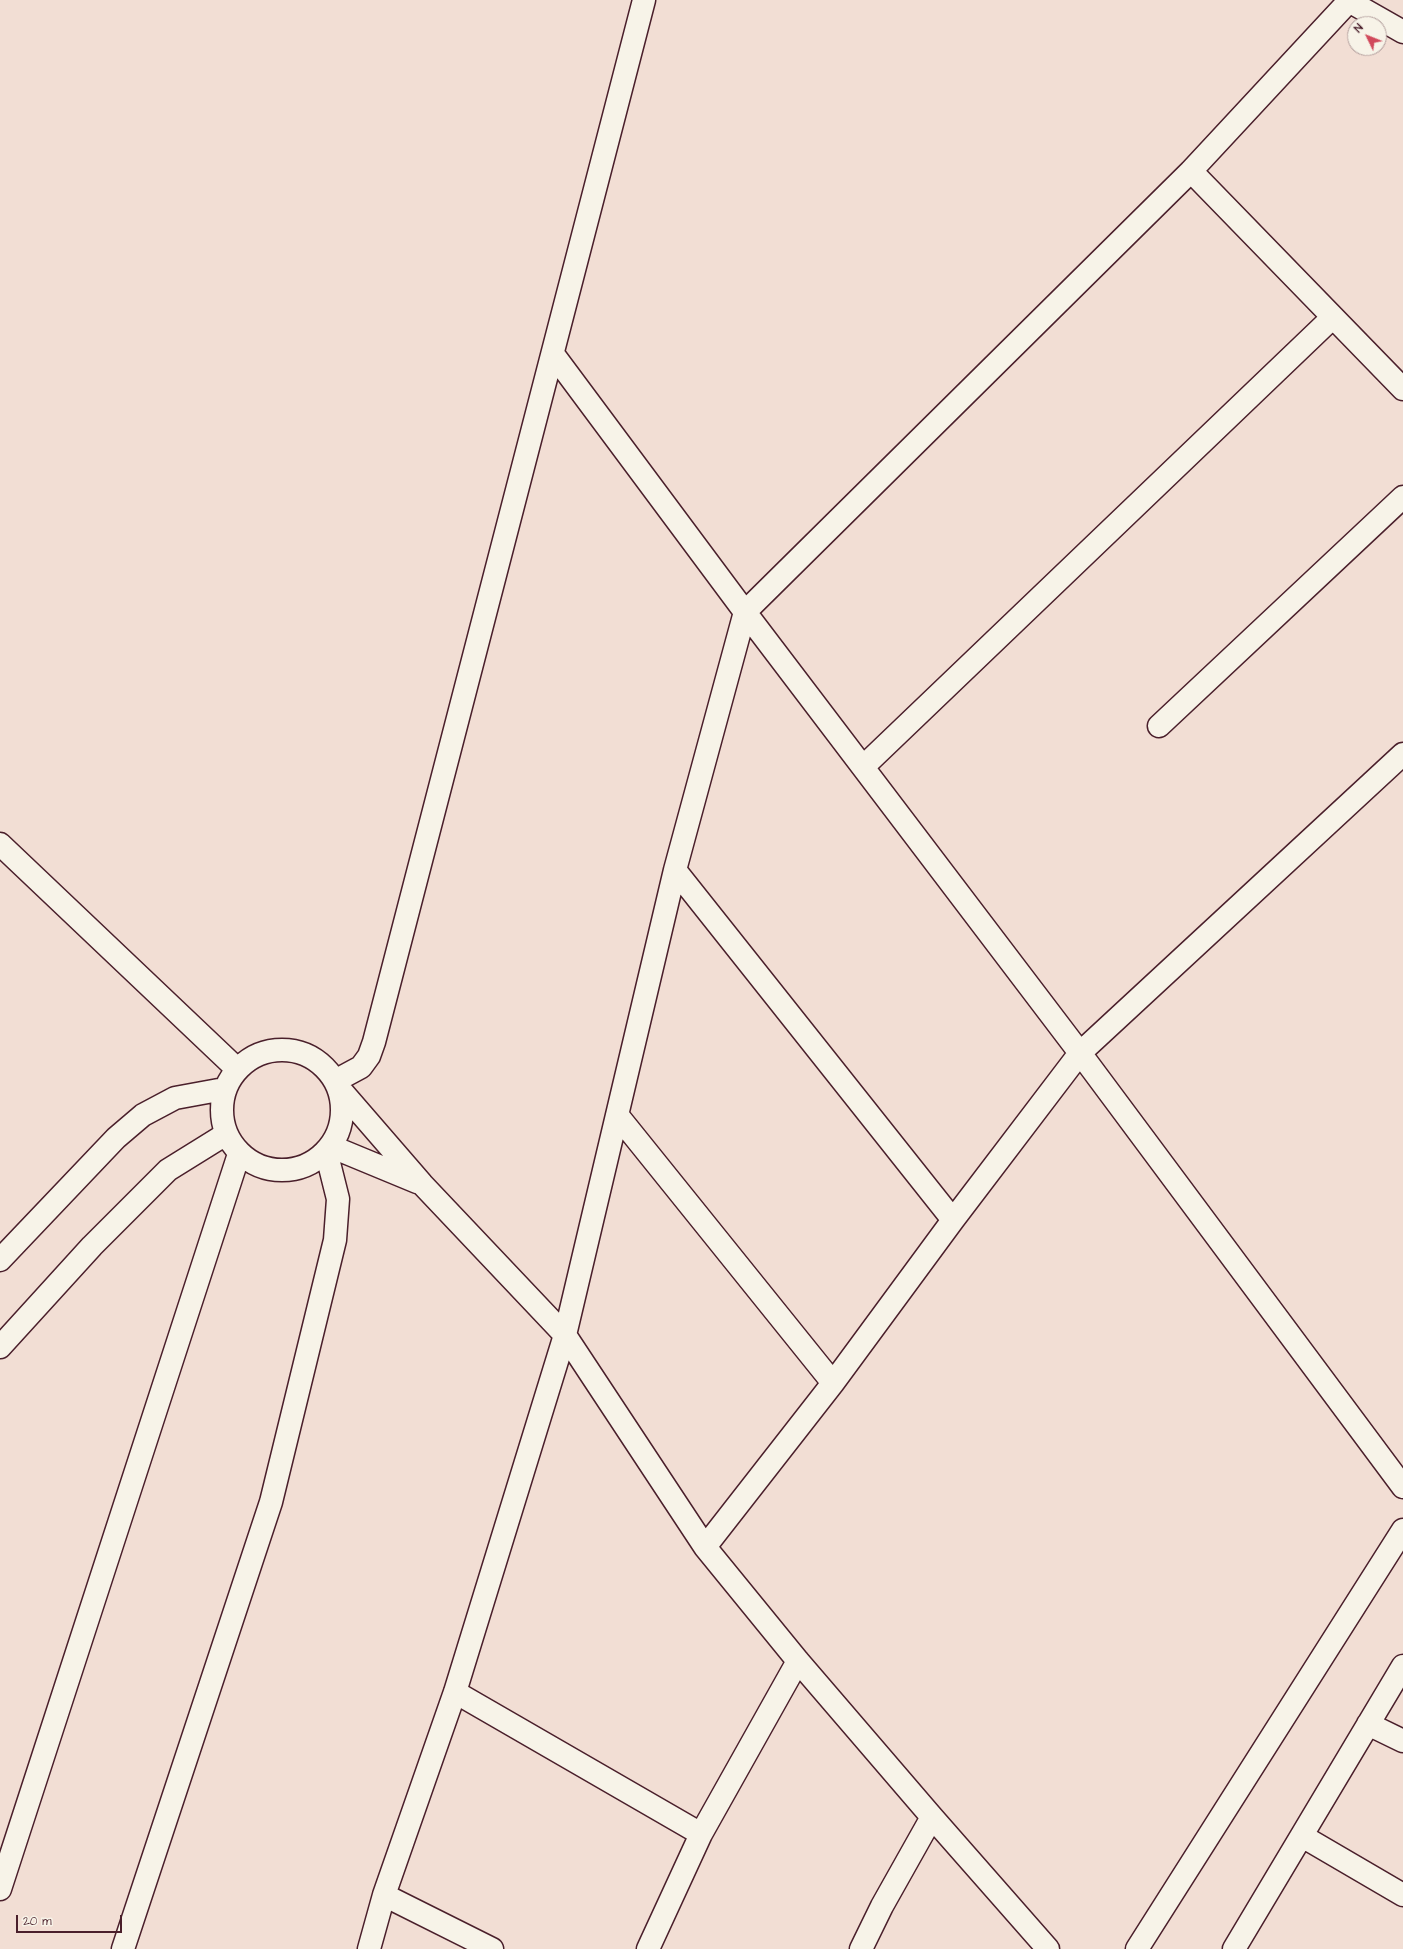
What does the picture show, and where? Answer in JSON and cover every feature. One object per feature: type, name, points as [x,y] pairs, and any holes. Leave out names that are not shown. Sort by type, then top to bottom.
[{"type":"street","points":[[337,1084],[360,1067],[369,1056],[374,1042],[644,0]]},
{"type":"street","points":[[369,1949],[384,1895],[455,1692],[565,1336],[675,870],[745,612],[1191,171],[1348,1],[1403,32]]},
{"type":"street","points":[[1191,171],[1403,389]]},
{"type":"street","points":[[863,767],[1333,317]]},
{"type":"street","points":[[553,354],[745,612],[1080,1053],[1403,1486]]},
{"type":"street","points":[[1159,726],[1403,498]]},
{"type":"street","points":[[705,1547],[833,1383],[953,1220],[1080,1053],[1403,754]]},
{"type":"street","points":[[0,844],[237,1069]]},
{"type":"street","points":[[675,870],[953,1220]]},
{"type":"street","points":[[337,1084],[342,1107],[340,1128],[328,1149],[307,1166],[283,1171],[259,1167],[239,1154],[226,1134],[221,1112],[224,1089],[237,1069],[255,1055],[278,1049],[300,1052],[321,1063],[422,1184],[565,1336],[705,1547],[798,1661],[1048,1949]]},
{"type":"street","points":[[0,1260],[116,1138],[143,1115],[175,1098],[224,1089]]},
{"type":"street","points":[[618,1116],[833,1383]]},
{"type":"street","points":[[0,1347],[92,1246],[168,1170],[226,1134]]},
{"type":"street","points":[[328,1149],[422,1184]]},
{"type":"street","points":[[122,1949],[271,1502],[335,1240],[338,1199],[328,1149]]},
{"type":"street","points":[[0,1889],[239,1154]]},
{"type":"street","points":[[1137,1949],[1403,1530]]},
{"type":"street","points":[[648,1949],[701,1834],[798,1661]]},
{"type":"street","points":[[1234,1949],[1403,1666]]},
{"type":"street","points":[[455,1692],[701,1834]]},
{"type":"street","points":[[1368,1724],[1403,1741]]},
{"type":"street","points":[[861,1949],[882,1906],[932,1817]]},
{"type":"street","points":[[1302,1836],[1403,1895]]},
{"type":"street","points":[[384,1895],[492,1949]]}]
